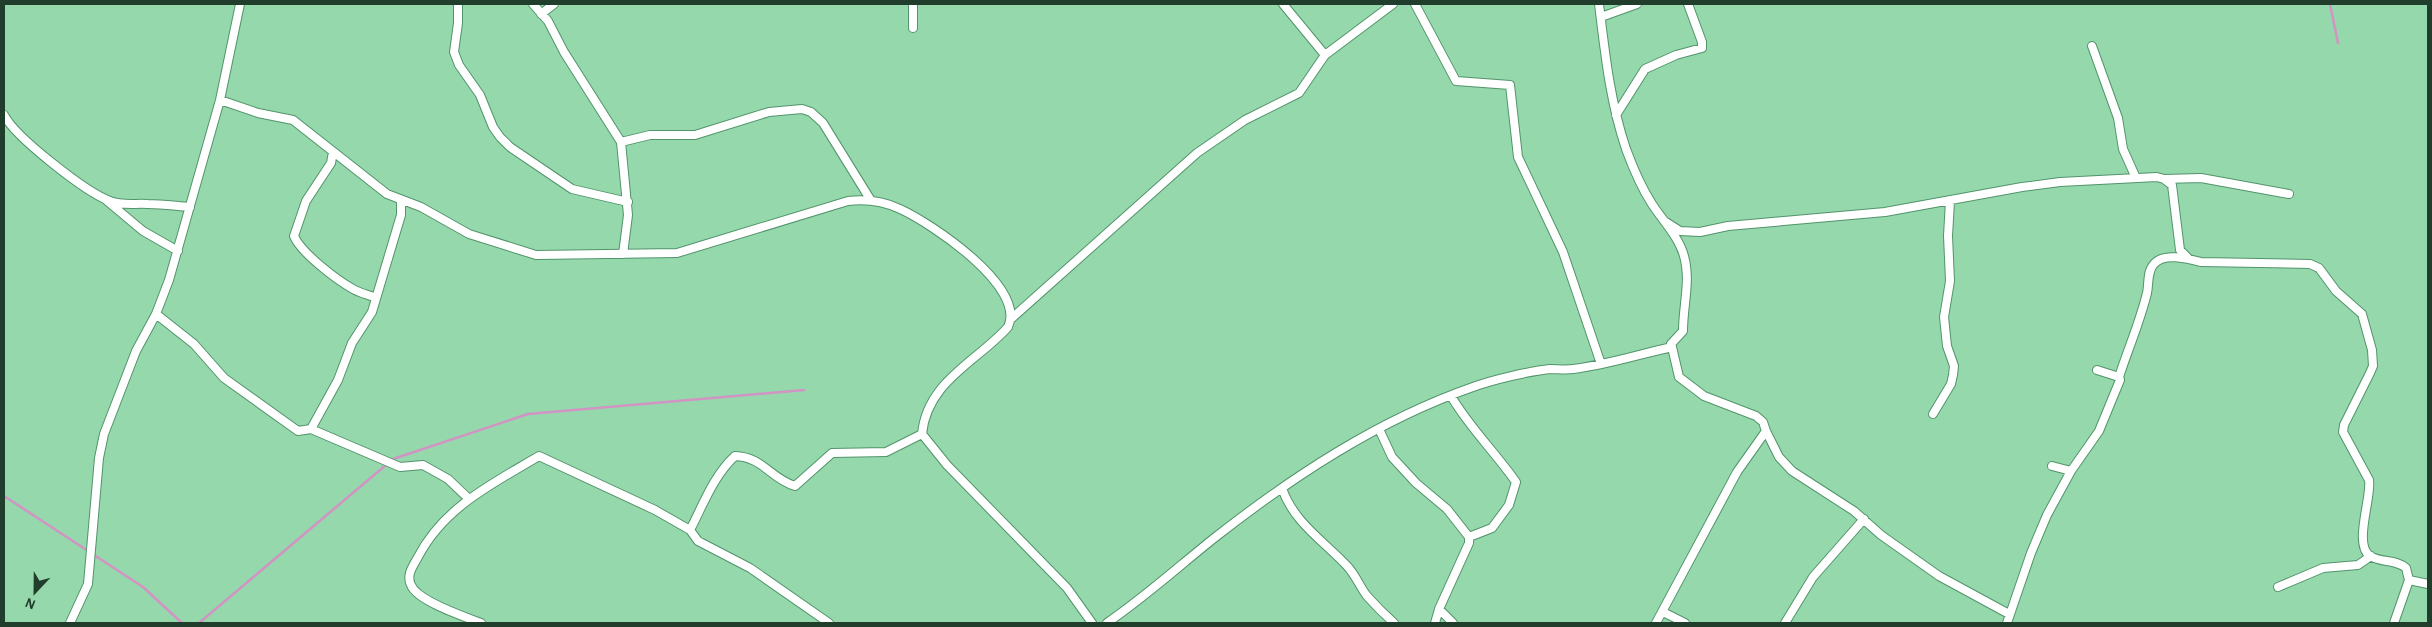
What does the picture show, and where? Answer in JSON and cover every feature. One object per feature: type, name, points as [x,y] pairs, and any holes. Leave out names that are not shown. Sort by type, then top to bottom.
[{"type":"street","points":[[70,623],[88,584],[104,434],[136,351],[156,314],[170,280],[220,100],[240,4]]},
{"type":"street","points":[[458,4],[458,23],[454,52],[459,65],[480,95],[493,127],[500,136],[517,152],[572,189],[628,202]]},
{"type":"street","points":[[533,4],[548,20],[564,52],[622,142],[628,202],[627,233],[623,254]]},
{"type":"street","points":[[541,14],[554,4]]},
{"type":"street","points":[[913,4],[913,28]]},
{"type":"street","points":[[1283,4],[1325,55]]},
{"type":"street","points":[[1092,623],[1067,588],[946,466],[922,434],[926,416],[940,391],[951,377],[974,355],[1002,333],[1012,318],[1197,153],[1245,120],[1299,93],[1325,55],[1393,4]]},
{"type":"street","points":[[1414,4],[1456,81],[1510,85],[1518,157],[1563,252],[1601,364]]},
{"type":"street","points":[[1599,4],[1607,70],[1616,115],[1636,174],[1684,254],[1689,281],[1683,309],[1683,331],[1671,344],[1679,377],[1704,396],[1756,416],[1762,422],[1779,457],[1792,471],[1864,519],[1939,576],[2016,623]]},
{"type":"street","points":[[1601,17],[1638,4]]},
{"type":"street","points":[[1616,115],[1645,68],[1676,55],[1702,48],[1702,42],[1688,4]]},
{"type":"street","points":[[2092,46],[2118,118],[2123,149],[2136,178]]},
{"type":"street","points":[[220,100],[258,113],[292,120],[387,194],[421,207],[469,234],[536,255],[677,253],[848,201],[870,199],[900,209],[971,254],[993,280],[1011,306],[1012,318]]},
{"type":"street","points":[[622,142],[650,135],[696,134],[769,112],[802,109],[811,112],[823,123],[870,199]]},
{"type":"street","points":[[4,115],[18,134],[60,168],[104,198],[143,231],[178,251]]},
{"type":"street","points":[[334,152],[330,163],[306,200],[294,236],[306,252],[339,279],[353,289],[376,298]]},
{"type":"street","points":[[1663,219],[1680,231],[1700,232],[1728,226],[1885,212],[2022,187],[2136,178],[2201,178],[2289,194]]},
{"type":"street","points":[[2164,178],[2172,185],[2180,250],[2188,258]]},
{"type":"street","points":[[104,198],[128,205],[146,203],[190,207]]},
{"type":"street","points":[[311,429],[338,380],[352,343],[372,312],[401,215],[401,200]]},
{"type":"street","points":[[1933,414],[1951,384],[1954,366],[1947,346],[1944,318],[1950,282],[1948,236],[1950,201]]},
{"type":"street","points":[[2008,619],[2031,553],[2047,515],[2071,471],[2099,432],[2120,380],[2119,377],[2138,324],[2151,268],[2158,260],[2164,258],[2188,258],[2201,262],[2218,263],[2310,264],[2319,268],[2336,291],[2362,314],[2372,350],[2373,366],[2344,425],[2343,432],[2369,480],[2370,487],[2363,522],[2364,544],[2371,556],[2402,564],[2406,568],[2409,580],[2394,623]]},
{"type":"street","points":[[156,314],[194,344],[206,360],[231,384],[298,431],[311,429],[400,467],[423,465],[448,479],[468,498]]},
{"type":"street","points":[[1107,623],[1149,593],[1212,539],[1282,488],[1328,457],[1379,429],[1474,386],[1548,369],[1572,369],[1601,364],[1672,347]]},
{"type":"street","points":[[2097,370],[2119,377]]},
{"type":"street","points":[[1451,396],[1465,420],[1494,451],[1516,482],[1509,505],[1492,528],[1470,537]]},
{"type":"street","points":[[1379,429],[1392,457],[1416,483],[1447,508],[1470,537]]},
{"type":"street","points":[[1656,623],[1737,472],[1766,432]]},
{"type":"street","points":[[690,530],[724,466],[735,456],[749,456],[769,469],[784,483],[795,486],[832,453],[886,452],[922,434]]},
{"type":"street","points":[[481,623],[422,597],[411,586],[409,573],[422,548],[442,522],[468,498],[539,456],[655,510],[690,530],[698,540],[750,568],[829,623]]},
{"type":"street","points":[[2052,466],[2071,471]]},
{"type":"street","points":[[1282,488],[1287,505],[1357,577],[1366,595],[1394,623]]},
{"type":"street","points":[[1785,623],[1813,577],[1864,519]]},
{"type":"street","points":[[1435,623],[1439,609],[1470,537]]},
{"type":"street","points":[[2278,587],[2323,568],[2358,565],[2371,556]]},
{"type":"street","points":[[2409,580],[2428,584]]},
{"type":"street","points":[[1439,609],[1453,623]]},
{"type":"street","points":[[1662,612],[1685,623]]},
{"type":"waterway","points":[[2330,4],[2338,43]]},
{"type":"waterway","points":[[199,623],[393,459],[528,414],[804,390]]},
{"type":"waterway","points":[[4,496],[143,587],[182,623]]}]
